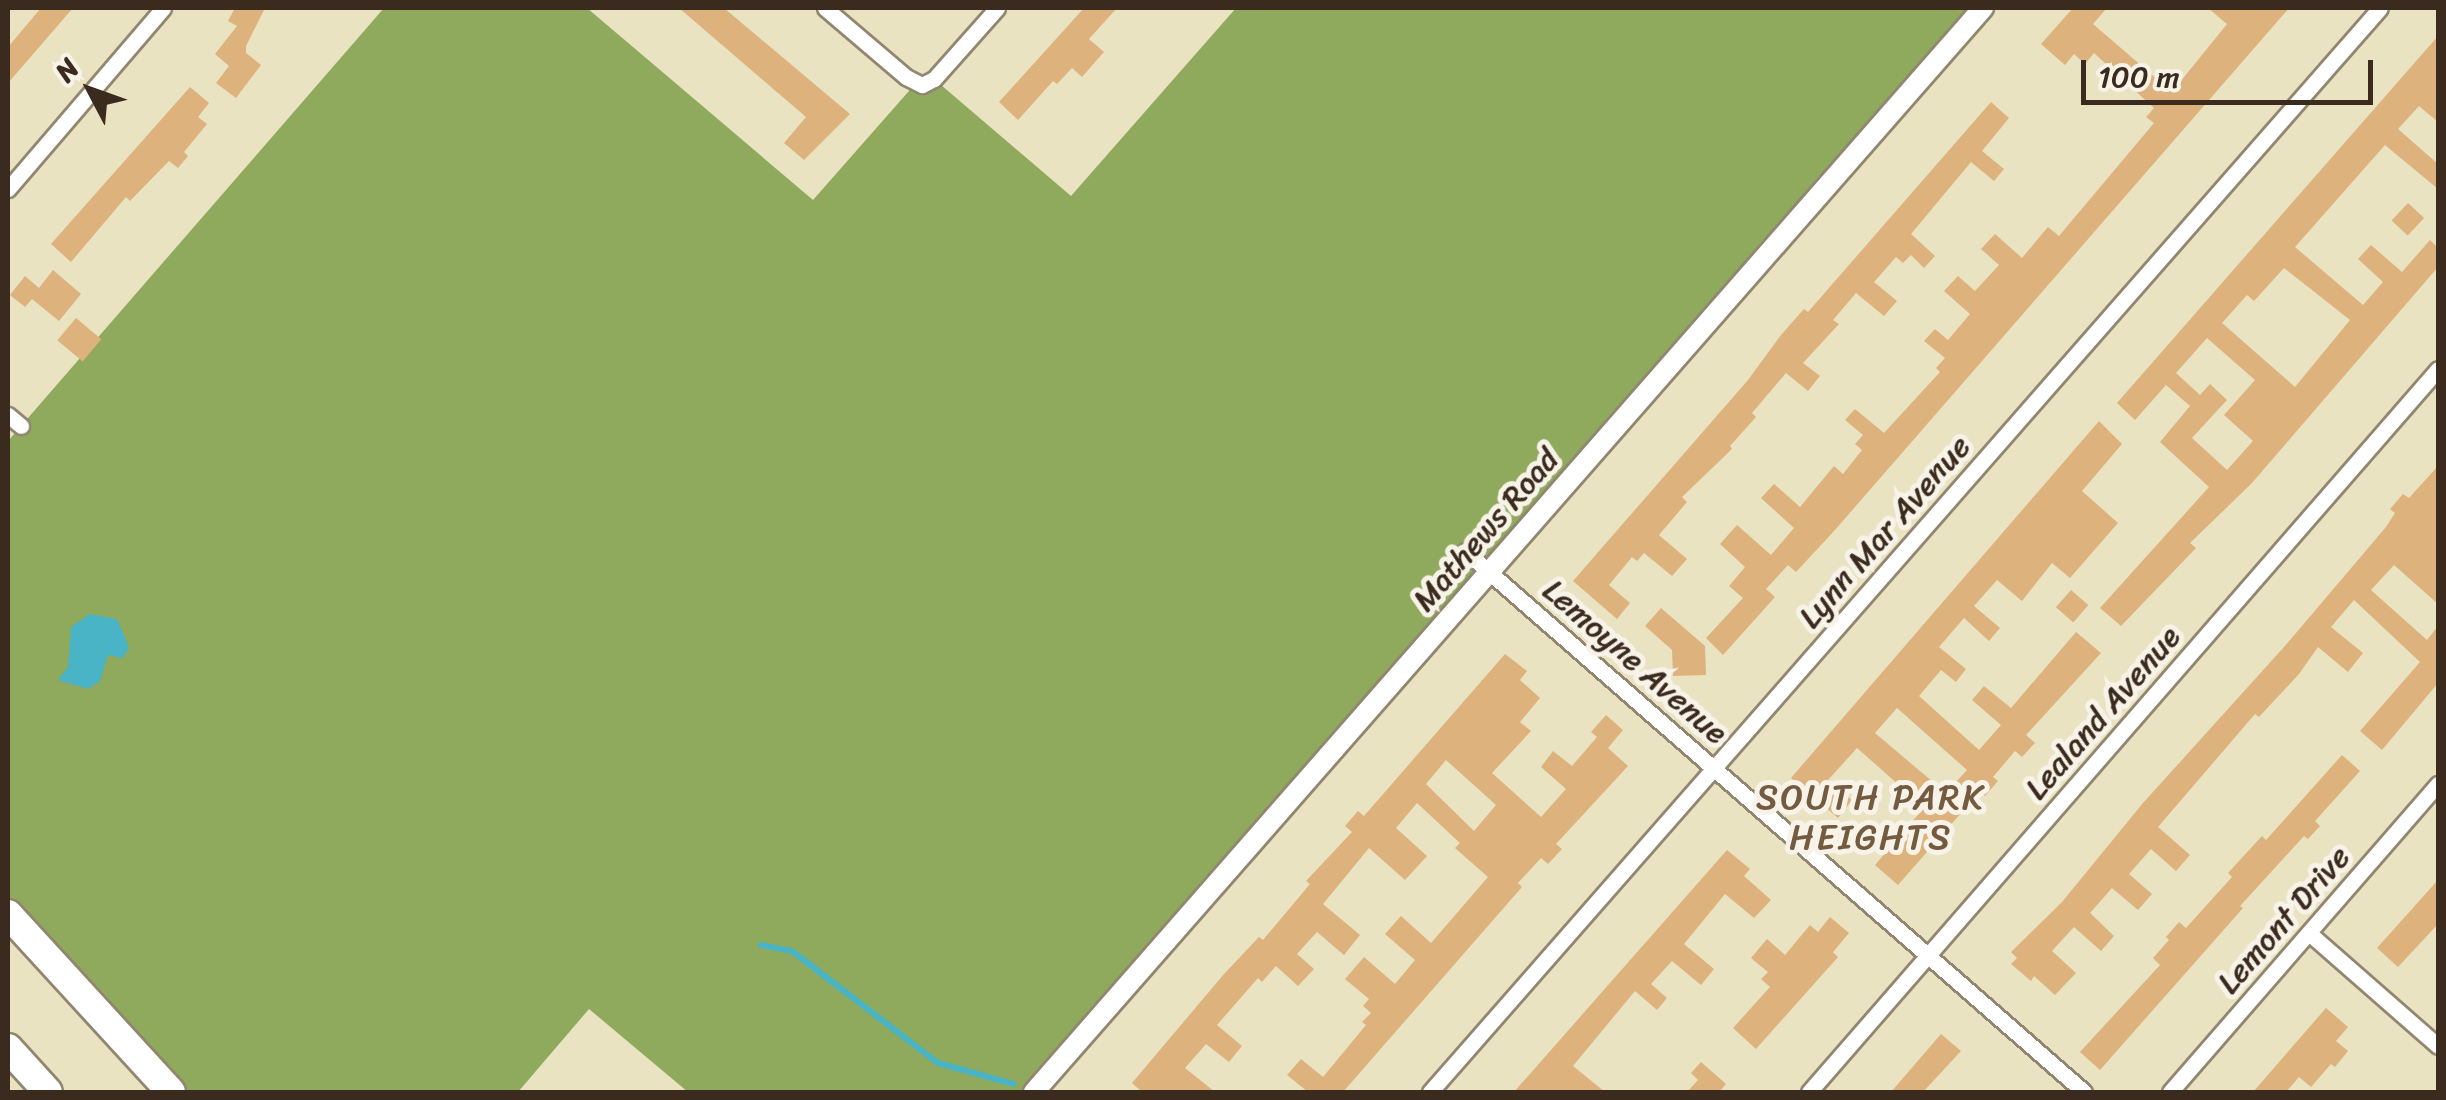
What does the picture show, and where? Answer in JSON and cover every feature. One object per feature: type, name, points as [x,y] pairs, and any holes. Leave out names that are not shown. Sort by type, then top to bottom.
[{"type":"highway","points":[[8,914],[171,1092]]},
{"type":"highway","points":[[8,1048],[48,1092]]},
{"type":"street","points":[[8,188],[163,8]]},
{"type":"street","points":[[825,8],[906,77],[922,85],[934,79],[997,8]]},
{"type":"street","name":"Mathews Road","points":[[1034,1092],[1983,8]]},
{"type":"street","name":"Lynn Mar Avenue","points":[[1430,1092],[2380,8]]},
{"type":"street","name":"Lealand Avenue","points":[[1809,1092],[2438,369]]},
{"type":"street","points":[[8,415],[20,426]]},
{"type":"street","name":"Lemoyne Avenue","points":[[1466,551],[2084,1092]]},
{"type":"street","name":"Lemont Drive","points":[[2170,1092],[2438,784]]},
{"type":"street","points":[[2310,933],[2438,1046]]},
{"type":"green space","points":[[384,8],[587,8],[813,200],[916,83],[934,79],[1071,196],[1236,8],[1983,8],[1034,1092],[688,1092],[589,1009],[518,1092],[171,1092],[8,914],[8,441]]},
{"type":"water","points":[[90,614],[117,619],[129,647],[123,658],[108,655],[100,681],[88,689],[58,680],[68,667],[71,627]]},
{"type":"building","points":[[41,8],[73,8],[8,83],[8,47]]},
{"type":"building","points":[[235,8],[265,8],[246,46],[246,53],[261,65],[236,98],[216,83],[229,66],[215,54],[237,26],[228,21]]},
{"type":"building","points":[[679,8],[724,8],[850,114],[804,160],[784,143],[806,117]]},
{"type":"building","points":[[1084,8],[1117,8],[1089,39],[1104,52],[1082,77],[1072,68],[1057,84],[1053,81],[1018,120],[999,102]]},
{"type":"building","points":[[2073,8],[2107,8],[2093,24],[2172,92],[2227,24],[2208,8],[2289,8],[1835,530],[1796,572],[1788,565],[1766,589],[1775,597],[1723,655],[1706,638],[1743,598],[1729,586],[1745,567],[1720,544],[1737,525],[1771,555],[1794,528],[1761,498],[1774,484],[1800,507],[1834,466],[1843,474],[1862,450],[1855,444],[1863,435],[1845,420],[1855,409],[1884,433],[1940,372],[1936,368],[1945,358],[1924,341],[1935,329],[1948,340],[1970,314],[1944,291],[1958,276],[1975,291],[1999,265],[1981,249],[1995,234],[2022,258],[2048,227],[2059,236],[2154,123],[2146,117],[2154,108],[2094,53],[2085,64],[2074,54],[2065,65],[2041,44]]},
{"type":"building","points":[[2438,36],[2438,122],[2419,106],[2398,129],[2438,164],[2438,189],[2385,145],[2295,247],[2363,305],[2383,282],[2358,259],[2371,245],[2402,272],[2430,240],[2438,248],[2438,267],[2252,483],[2190,543],[2196,548],[2121,626],[2100,608],[2209,487],[2160,442],[2190,406],[2166,385],[2135,420],[2117,403]],"holes":[[[2284,268],[2350,320],[2295,387],[2222,323],[2247,295],[2254,301]],[[2207,338],[2255,380],[2224,415],[2253,441],[2227,470],[2192,438],[2227,400],[2210,384],[2200,395],[2176,373]]]},
{"type":"building","points":[[190,87],[209,103],[198,117],[207,124],[184,152],[188,156],[178,168],[169,161],[130,201],[126,197],[71,262],[51,244]]},
{"type":"building","points":[[1991,102],[2009,118],[1982,151],[2004,169],[1994,181],[1971,162],[1911,234],[1935,256],[1924,268],[1911,255],[1903,263],[1896,257],[1874,282],[1897,301],[1884,316],[1856,293],[1833,320],[1839,324],[1803,363],[1820,376],[1808,391],[1786,373],[1752,413],[1756,417],[1730,446],[1732,449],[1682,497],[1687,502],[1659,535],[1687,559],[1672,576],[1644,553],[1637,561],[1632,557],[1609,585],[1630,603],[1617,619],[1573,581],[1748,380],[1781,335],[1804,309],[1808,312]]},
{"type":"building","points":[[2408,203],[2424,218],[2408,236],[2392,221]]},
{"type":"building","points":[[53,270],[81,294],[59,321],[32,299],[25,307],[10,295],[25,276],[39,288]]},
{"type":"building","points":[[76,318],[101,339],[83,361],[57,340]]},
{"type":"building","points":[[2099,421],[2122,444],[2082,491],[2118,523],[2070,578],[2052,563],[2022,601],[1997,580],[1974,606],[2000,628],[1989,641],[1964,618],[1939,647],[1966,669],[1956,682],[1941,670],[1919,696],[1979,750],[2001,725],[1972,700],[1984,686],[2011,708],[2076,632],[2101,653],[2026,735],[2035,743],[2022,757],[2015,751],[1993,777],[1998,781],[1985,796],[1981,793],[1969,804],[1898,885],[1875,865],[1922,810],[1899,785],[1857,748],[1828,780],[1852,800],[1838,818],[1791,778]],"holes":[[[1897,708],[1967,770],[1946,793],[1875,733]]]},
{"type":"building","points":[[2438,466],[2438,604],[2394,565],[2371,590],[2427,640],[2438,626],[2438,683],[2382,750],[2360,731],[2420,662],[2354,600],[2331,627],[2363,653],[2348,672],[2318,647],[2299,674],[2259,717],[2255,714],[2158,827],[2190,855],[2176,871],[2151,849],[2129,874],[2152,894],[2138,910],[2112,888],[2090,913],[2114,936],[2101,951],[2074,927],[2052,951],[2076,973],[2055,995],[2034,976],[2031,981],[2011,964],[2017,958],[2011,952],[2062,902],[2143,803],[2284,647],[2386,527],[2395,513],[2390,509],[2403,494],[2409,498]]},
{"type":"building","points":[[2071,590],[2088,605],[2073,622],[2056,607]]},
{"type":"building","points":[[1661,608],[1705,646],[1706,675],[1673,676],[1672,650],[1645,626]]},
{"type":"building","points":[[1505,654],[1527,671],[1520,680],[1540,698],[1520,722],[1531,731],[1492,773],[1541,817],[1566,789],[1541,767],[1553,751],[1572,766],[1597,737],[1591,732],[1606,715],[1623,730],[1608,748],[1628,766],[1556,844],[1562,849],[1548,864],[1541,858],[1518,883],[1522,887],[1343,1092],[1308,1092],[1287,1075],[1301,1059],[1323,1077],[1366,1025],[1362,1022],[1371,1013],[1363,1006],[1369,999],[1345,979],[1364,957],[1395,984],[1415,960],[1385,934],[1401,916],[1431,943],[1488,877],[1455,848],[1460,843],[1417,803],[1396,828],[1427,856],[1405,880],[1369,848],[1323,904],[1360,935],[1344,955],[1317,932],[1297,954],[1314,969],[1298,986],[1276,966],[1262,982],[1258,978],[1217,1025],[1242,1046],[1229,1062],[1206,1044],[1185,1068],[1215,1092],[1142,1092],[1132,1083],[1224,974],[1259,937],[1263,940],[1310,884],[1306,881],[1352,832],[1345,826],[1358,811],[1364,816]],"holes":[[[1446,760],[1496,805],[1474,831],[1426,784]]]},
{"type":"building","points":[[2342,755],[2360,771],[2315,821],[2320,826],[2308,839],[2304,836],[2240,906],[2243,908],[2100,1070],[2080,1052],[2160,965],[2153,958],[2169,940],[2166,937],[2179,922],[2186,928],[2232,877],[2228,873],[2262,836],[2266,840]]},
{"type":"building","points":[[1727,850],[1750,869],[1744,876],[1771,900],[1754,918],[1725,894],[1684,944],[1714,969],[1701,985],[1672,961],[1651,984],[1667,998],[1657,1010],[1635,991],[1573,1066],[1605,1092],[1514,1092]]},
{"type":"building","points":[[2438,880],[2438,924],[2398,967],[2377,948]]},
{"type":"building","points":[[1830,917],[1849,933],[1833,952],[1838,957],[1756,1049],[1733,1028],[1770,987],[1761,979],[1768,972],[1751,958],[1767,939],[1785,955],[1810,925],[1818,932]]},
{"type":"building","points":[[2326,1008],[2348,1027],[2336,1041],[2348,1051],[2335,1067],[2331,1064],[2311,1087],[2299,1077],[2286,1092],[2253,1092]]},
{"type":"building","points":[[1941,1034],[1961,1051],[1923,1092],[1891,1092]]},
{"type":"building","points":[[1701,1062],[1726,1084],[1719,1092],[1687,1092],[1698,1080],[1691,1073]]},
{"type":"waterway","points":[[761,945],[792,951],[938,1063],[1013,1084]]},
{"type":"district","name":"SOUTH PARK HEIGHTS","points":[[1871,817]]}]
